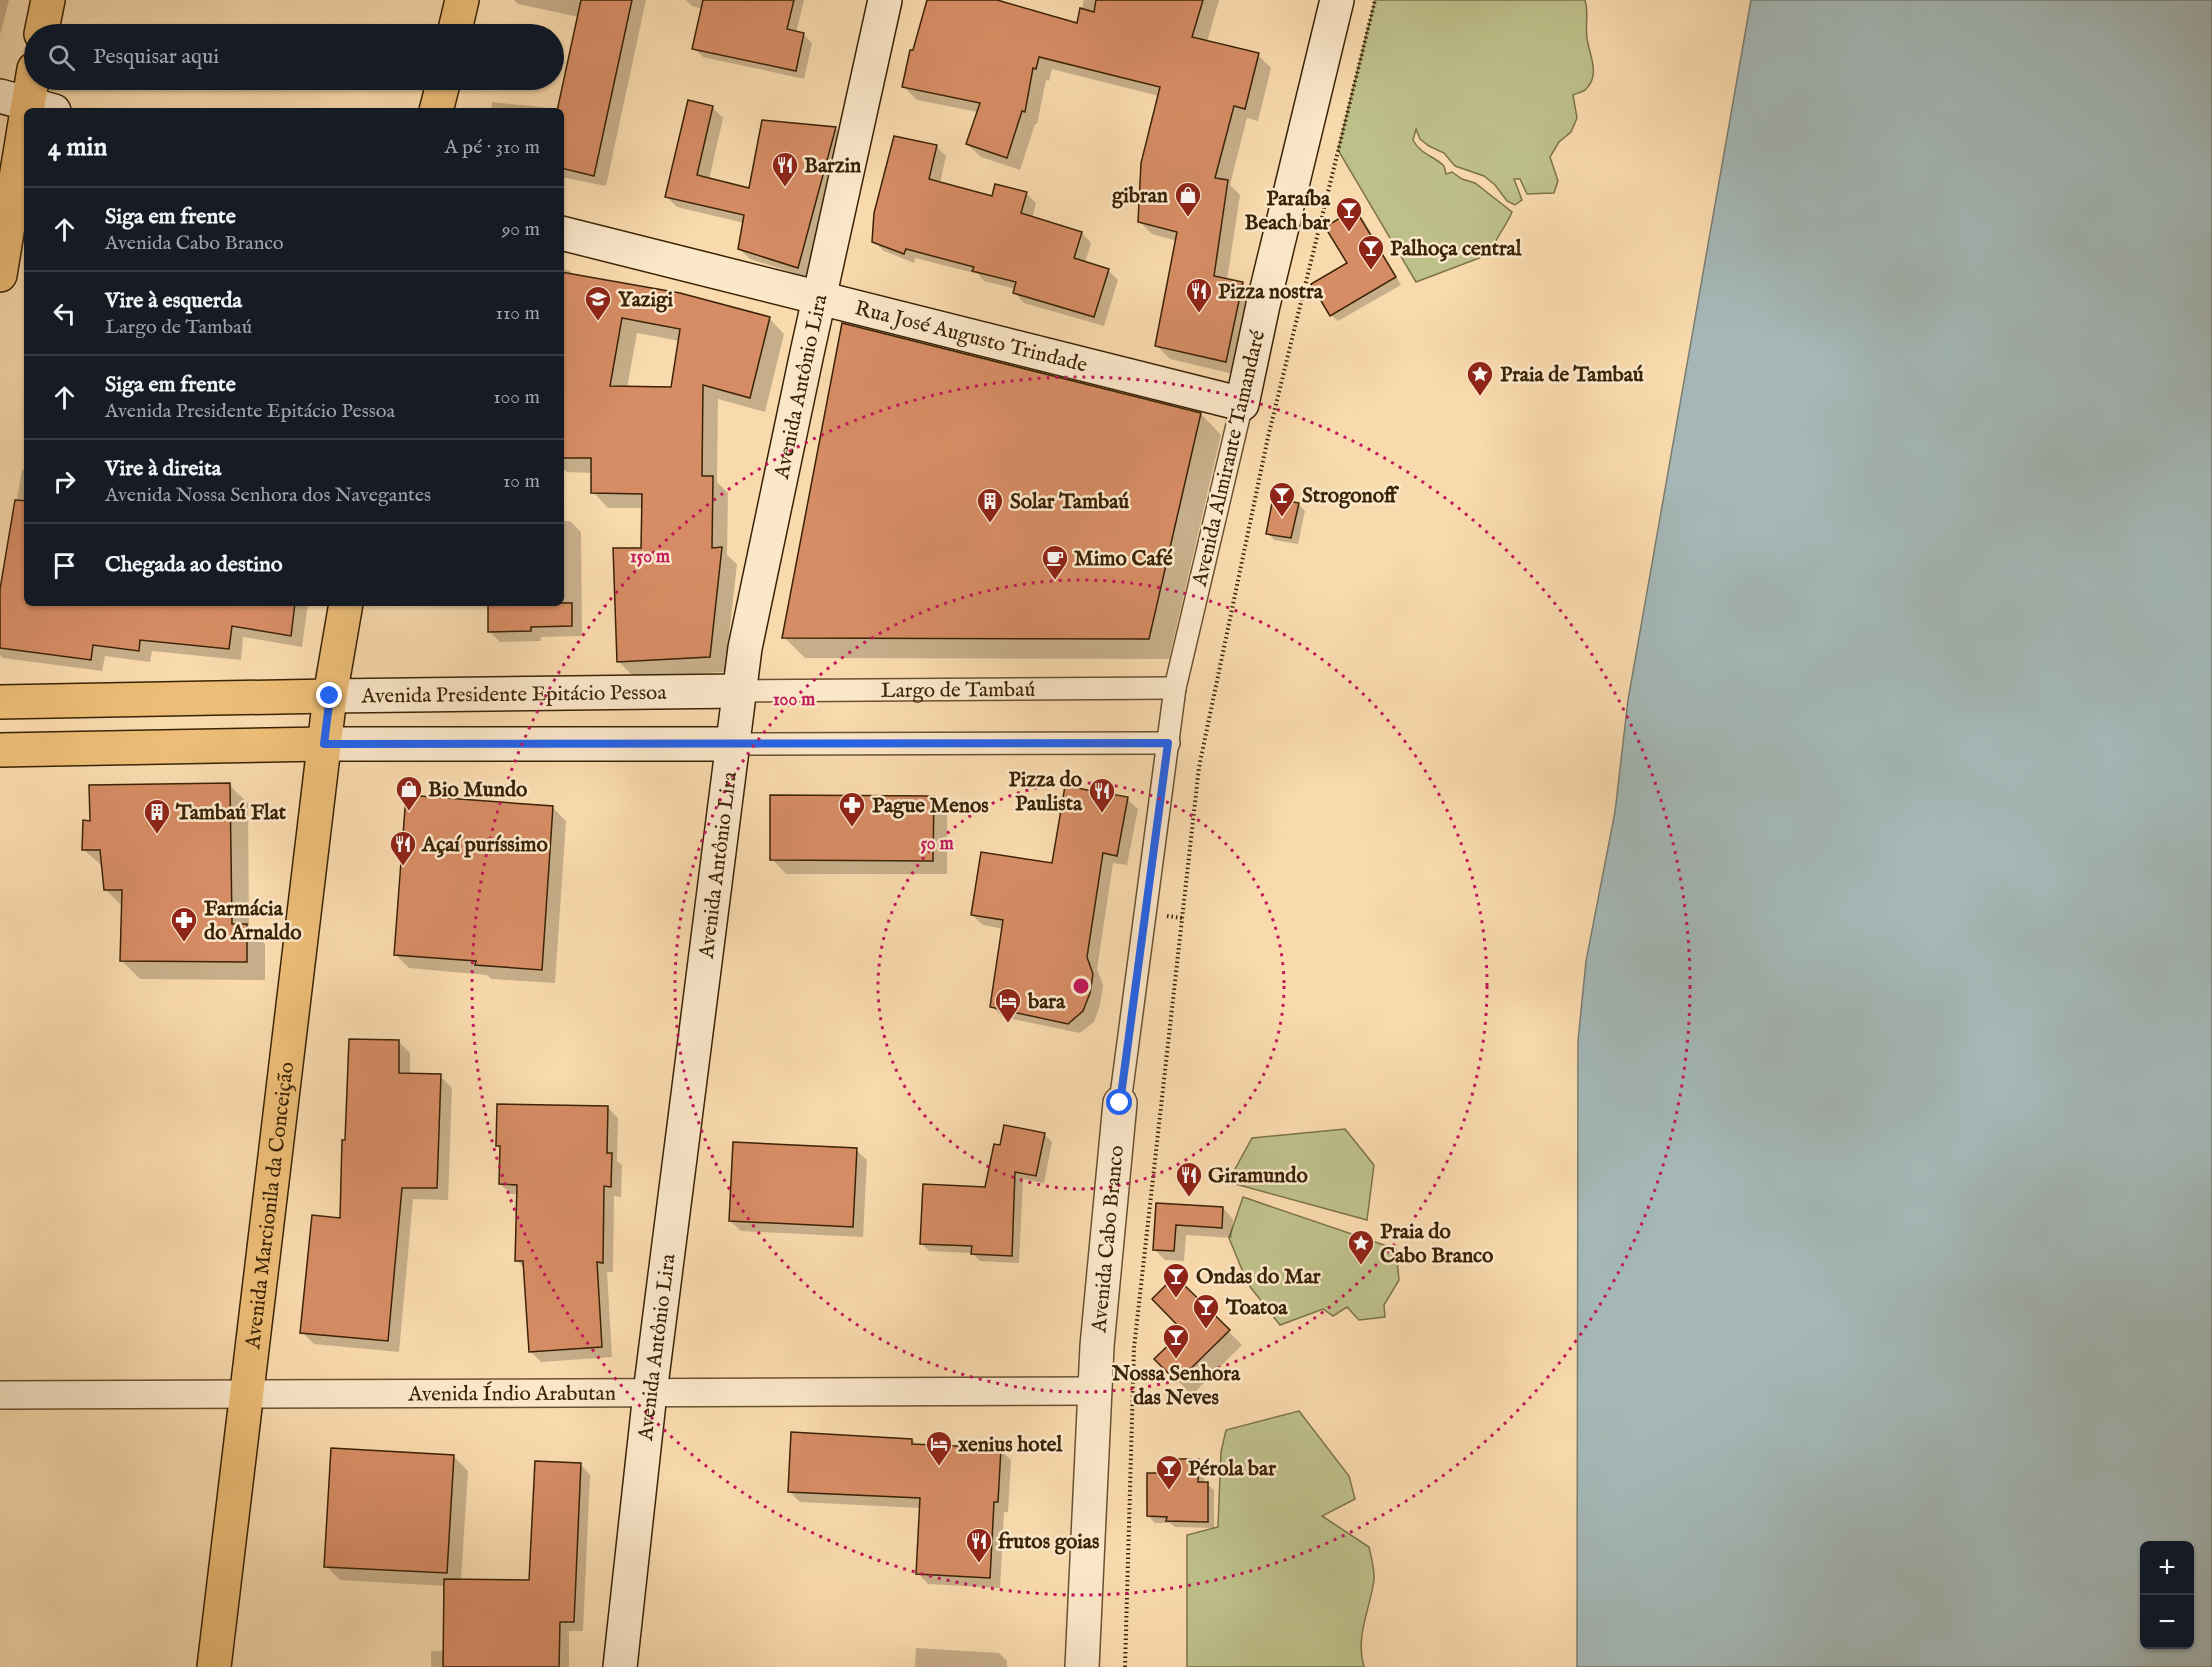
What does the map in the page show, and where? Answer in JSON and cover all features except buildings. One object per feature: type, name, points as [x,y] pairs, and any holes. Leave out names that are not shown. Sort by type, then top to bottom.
[{"type":"main road","points":[[43,24],[48,0]]},
{"type":"main road","points":[[456,24],[462,0]]},
{"type":"main road","name":"Avenida Antônio Lira","points":[[620,1667],[650,1393],[745,648],[885,0]]},
{"type":"main road","name":"Avenida Almirante Tamandaré","points":[[1242,404],[1263,305],[1337,0]]},
{"type":"main road","points":[[27,107],[30,90]]},
{"type":"main road","points":[[437,108],[441,90]]},
{"type":"main road","points":[[0,275],[24,126]]},
{"type":"main road","name":"Rua José Augusto Trindade","points":[[564,233],[1242,404]]},
{"type":"main road","name":"Avenida Marcionila da Conceição","points":[[214,1667],[324,744],[345,606]]},
{"type":"main road","name":"Avenida Presidente Epitácio Pessoa","points":[[0,702],[740,691]]},
{"type":"main road","points":[[0,750],[324,744],[733,744]]},
{"type":"main road","name":"Avenida Cabo Branco","points":[[1082,1667],[1094,1391],[1120,1103]]},
{"type":"street","name":"Avenida Almirante Tamandaré","points":[[1168,743],[1175,688],[1242,404]]},
{"type":"street","name":"Largo de Tambaú","points":[[740,691],[1175,688]]},
{"type":"street","points":[[733,744],[1168,743]]},
{"type":"street","name":"Avenida Cabo Branco","points":[[1120,1103],[1168,743]]},
{"type":"street","name":"Avenida Índio Arabutan","points":[[0,1395],[1094,1391]]},
{"type":"path","points":[[1125,1667],[1134,1348],[1199,767],[1268,437],[1375,0]]},
{"type":"green space","points":[[1375,0],[1585,0],[1586,5],[1593,77],[1585,90],[1573,95],[1577,118],[1571,132],[1559,142],[1550,157],[1558,181],[1554,193],[1527,194],[1520,179],[1514,179],[1522,200],[1515,205],[1507,201],[1495,185],[1484,176],[1455,166],[1444,153],[1420,139],[1416,129],[1413,140],[1416,145],[1444,166],[1446,174],[1452,172],[1462,179],[1475,183],[1512,212],[1490,254],[1416,282],[1338,150]]},
{"type":"green space","points":[[1345,1129],[1374,1165],[1367,1220],[1228,1182],[1252,1138]]},
{"type":"green space","points":[[1243,1197],[1396,1249],[1399,1280],[1384,1305],[1385,1317],[1359,1320],[1347,1307],[1333,1316],[1323,1309],[1280,1325],[1248,1284],[1229,1238]]},
{"type":"green space","points":[[1299,1411],[1349,1476],[1355,1499],[1322,1516],[1369,1547],[1374,1580],[1362,1634],[1364,1667],[1187,1667],[1187,1535],[1218,1527],[1221,1452],[1226,1430]]},
{"type":"shaded area","points":[[1751,0],[2212,0],[2212,1667],[1577,1667],[1578,1041],[1586,961],[1615,812],[1628,700]]},
{"type":"place","name":"Barzin","points":[[785,188]]},
{"type":"place","name":"gibran","points":[[1188,218]]},
{"type":"place","name":"Paraíba Beach bar","points":[[1349,233]]},
{"type":"place","name":"Palhoça central","points":[[1371,271]]},
{"type":"place","name":"Pizza nostra","points":[[1199,314]]},
{"type":"place","name":"Yazigi","points":[[598,322]]},
{"type":"place","name":"Praia de Tambaú","points":[[1480,397]]},
{"type":"place","name":"Strogonoff","points":[[1282,518]]},
{"type":"place","name":"Solar Tambaú","points":[[990,524]]},
{"type":"place","name":"Mimo Café","points":[[1055,581]]},
{"type":"place","name":"Bio Mundo","points":[[409,812]]},
{"type":"place","name":"Pizza do Paulista","points":[[1102,814]]},
{"type":"place","name":"Pague Menos","points":[[852,828]]},
{"type":"place","name":"Tambaú Flat","points":[[157,835]]},
{"type":"place","name":"Açaí puríssimo","points":[[403,867]]},
{"type":"place","name":"Farmácia do Arnaldo","points":[[184,943]]},
{"type":"place","name":"bara","points":[[1008,1024]]},
{"type":"place","name":"Giramundo","points":[[1189,1198]]},
{"type":"place","name":"Praia do Cabo Branco","points":[[1361,1266]]},
{"type":"place","name":"Ondas do Mar","points":[[1176,1299]]},
{"type":"place","name":"Toatoa","points":[[1206,1330]]},
{"type":"place","name":"Nossa Senhora das Neves","points":[[1176,1360]]},
{"type":"place","name":"xenius hotel","points":[[939,1467]]},
{"type":"place","name":"Pérola bar","points":[[1169,1491]]},
{"type":"place","name":"frutos goias","points":[[979,1564]]},
{"type":"route","points":[[330,696],[324,744],[1168,743],[1120,1103]]}]
